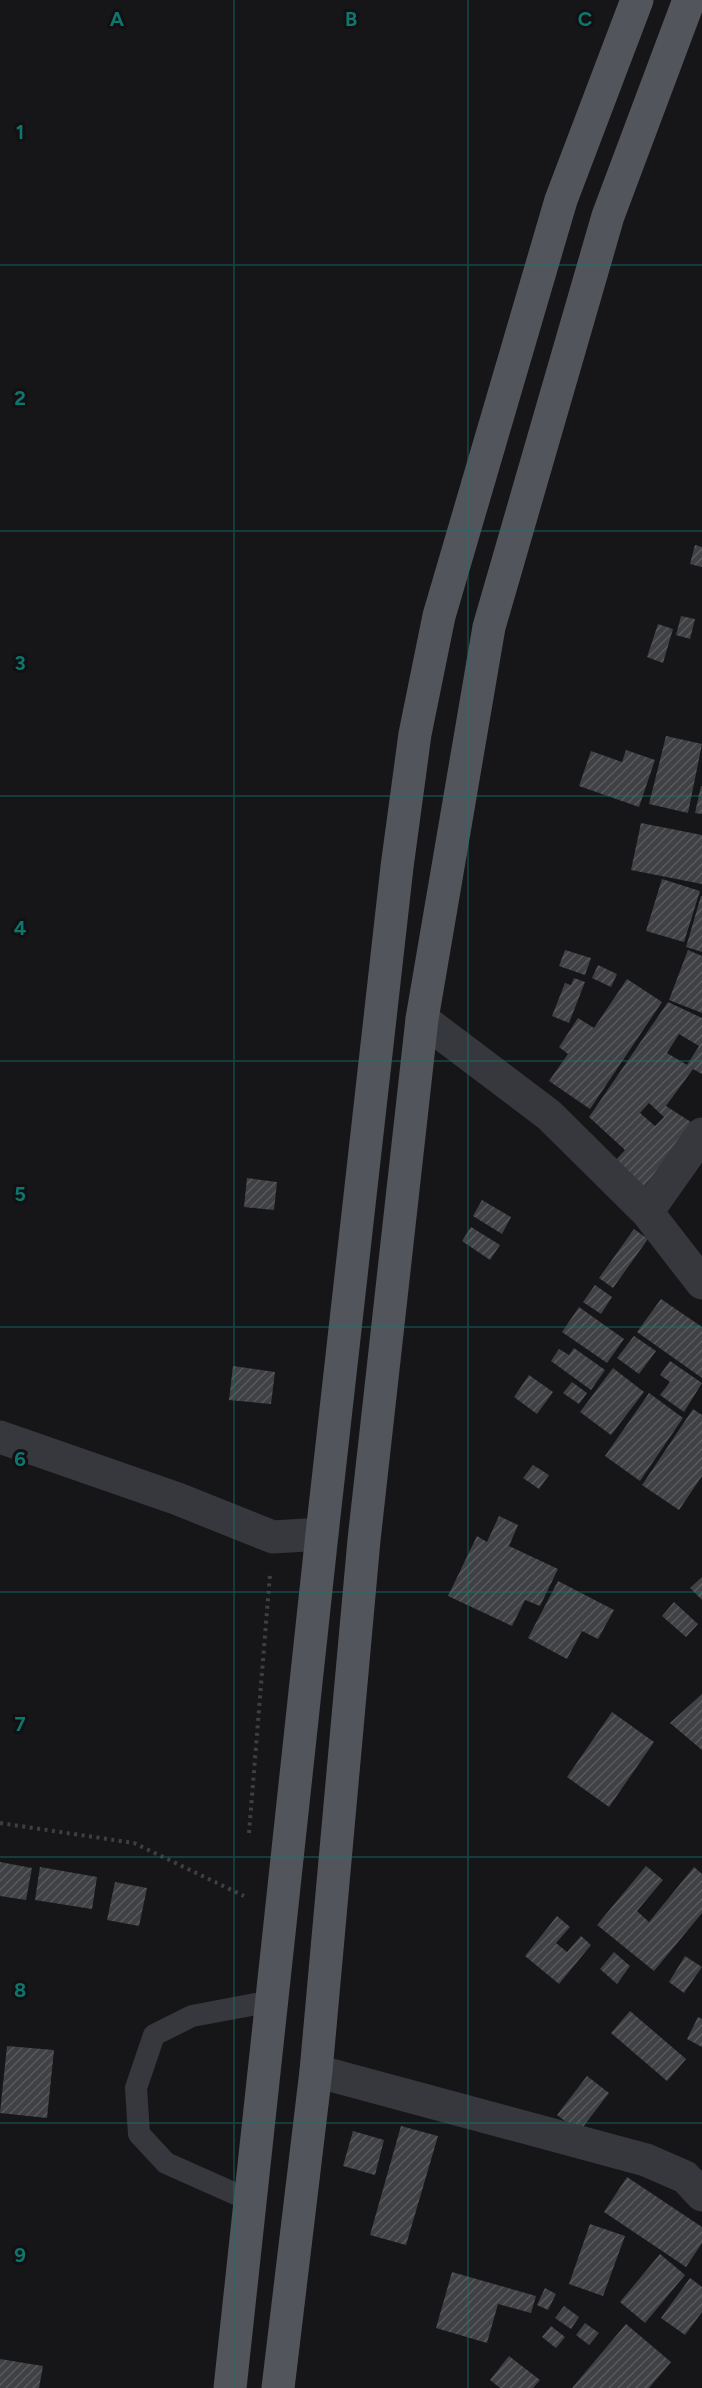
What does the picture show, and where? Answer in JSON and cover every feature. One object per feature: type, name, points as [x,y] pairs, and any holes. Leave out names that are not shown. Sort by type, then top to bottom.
[{"type":"main road","points":[[230,2388],[322,1534],[397,867],[415,734],[439,616],[561,200],[637,0]]},
{"type":"main road","points":[[278,2388],[316,2071],[364,1540],[422,1019],[489,627],[608,216],[689,0]]},
{"type":"street","points":[[422,1019],[549,1115],[647,1212],[702,1283]]},
{"type":"street","points":[[647,1212],[702,1134]]},
{"type":"street","points":[[0,1437],[178,1499],[273,1537],[322,1534]]},
{"type":"street","points":[[316,2071],[646,2160],[685,2177],[702,2195]]},
{"type":"lane","points":[[249,2200],[166,2163],[139,2134],[136,2088],[154,2035],[192,2016],[272,2001]]},
{"type":"path","points":[[249,1839],[273,1537]]},
{"type":"path","points":[[0,1823],[134,1843],[244,1896]]},
{"type":"path","points":[[243,1908],[245,1885]]},
{"type":"building","points":[[695,545],[702,547],[702,567],[690,564]]},
{"type":"building","points":[[681,616],[695,619],[690,639],[676,635]]},
{"type":"building","points":[[658,624],[673,629],[663,663],[647,657]]},
{"type":"building","points":[[666,736],[702,744],[688,813],[649,804]]},
{"type":"building","points":[[626,750],[655,760],[639,807],[579,786],[591,751],[622,762]]},
{"type":"building","points":[[702,786],[702,814],[695,813]]},
{"type":"building","points":[[641,823],[702,835],[702,884],[631,870]]},
{"type":"building","points":[[662,879],[700,891],[684,942],[646,931]]},
{"type":"building","points":[[702,896],[702,952],[686,947]]},
{"type":"building","points":[[565,950],[591,958],[585,975],[559,966]]},
{"type":"building","points":[[688,950],[702,956],[702,1013],[669,1000]]},
{"type":"building","points":[[598,965],[617,974],[611,987],[592,978]]},
{"type":"building","points":[[574,978],[585,982],[569,1023],[552,1016],[565,983],[571,985]]},
{"type":"building","points":[[627,979],[662,1002],[590,1109],[549,1081],[568,1054],[559,1047],[578,1018],[594,1028]]},
{"type":"building","points":[[668,1002],[702,1018],[702,1074],[693,1069],[666,1106],[694,1124],[643,1188],[614,1162],[625,1150],[589,1117]],"holes":[[[679,1034],[699,1046],[687,1065],[667,1053]],[[649,1103],[664,1117],[655,1126],[640,1113]]]},
{"type":"building","points":[[247,1178],[277,1182],[274,1210],[244,1207]]},
{"type":"building","points":[[482,1200],[511,1217],[502,1234],[473,1216]]},
{"type":"building","points":[[471,1227],[500,1245],[490,1260],[462,1241]]},
{"type":"building","points":[[634,1229],[648,1239],[613,1288],[599,1278]]},
{"type":"building","points":[[595,1285],[612,1297],[601,1314],[583,1302]]},
{"type":"building","points":[[661,1299],[702,1327],[702,1378],[637,1332]]},
{"type":"building","points":[[579,1307],[624,1339],[607,1363],[562,1332]]},
{"type":"building","points":[[634,1336],[656,1351],[639,1374],[617,1358]]},
{"type":"building","points":[[574,1348],[605,1370],[591,1390],[551,1361],[559,1349],[569,1355]]},
{"type":"building","points":[[670,1361],[702,1383],[684,1412],[660,1395],[670,1382],[660,1375]]},
{"type":"building","points":[[233,1366],[275,1372],[271,1404],[229,1400]]},
{"type":"building","points":[[613,1368],[644,1392],[611,1435],[580,1412]]},
{"type":"building","points":[[529,1375],[553,1392],[537,1414],[514,1397]]},
{"type":"building","points":[[572,1382],[587,1393],[579,1404],[563,1393]]},
{"type":"building","points":[[649,1393],[683,1418],[640,1481],[605,1456]]},
{"type":"building","points":[[693,1409],[702,1415],[702,1476],[679,1510],[642,1485]]},
{"type":"building","points":[[533,1465],[549,1475],[539,1489],[523,1478]]},
{"type":"building","points":[[499,1516],[518,1525],[509,1546],[558,1569],[540,1606],[525,1600],[512,1626],[448,1596],[477,1536],[487,1542]]},
{"type":"building","points":[[702,1577],[702,1600],[690,1588]]},
{"type":"building","points":[[558,1581],[614,1610],[598,1639],[582,1631],[567,1659],[528,1638]]},
{"type":"building","points":[[674,1602],[698,1624],[686,1637],[662,1616]]},
{"type":"building","points":[[702,1694],[702,1750],[670,1723]]},
{"type":"building","points":[[612,1712],[654,1742],[609,1807],[567,1777]]},
{"type":"building","points":[[0,1862],[32,1868],[26,1900],[0,1896]]},
{"type":"building","points":[[646,1866],[663,1880],[637,1911],[649,1922],[694,1867],[702,1874],[702,1913],[654,1971],[597,1925]]},
{"type":"building","points":[[40,1867],[97,1877],[92,1909],[35,1900]]},
{"type":"building","points":[[115,1882],[147,1888],[139,1926],[107,1920]]},
{"type":"building","points":[[557,1916],[570,1927],[556,1943],[567,1952],[581,1936],[591,1945],[559,1984],[525,1956]]},
{"type":"building","points":[[614,1952],[630,1966],[617,1984],[600,1969]]},
{"type":"building","points":[[685,1956],[702,1967],[684,1993],[669,1982]]},
{"type":"building","points":[[630,2011],[686,2059],[667,2081],[611,2033]]},
{"type":"building","points":[[698,2017],[702,2019],[702,2047],[687,2039]]},
{"type":"building","points":[[7,2046],[54,2050],[47,2118],[0,2113]]},
{"type":"building","points":[[587,2076],[609,2093],[579,2132],[557,2115]]},
{"type":"building","points":[[401,2126],[438,2136],[406,2245],[370,2235]]},
{"type":"building","points":[[353,2131],[384,2140],[375,2175],[343,2166]]},
{"type":"building","points":[[627,2177],[702,2227],[702,2243],[686,2267],[604,2212]]},
{"type":"building","points":[[590,2224],[625,2236],[603,2296],[569,2284]]},
{"type":"building","points":[[660,2254],[685,2275],[645,2323],[620,2302]]},
{"type":"building","points":[[452,2272],[536,2296],[531,2313],[498,2304],[487,2343],[436,2328]]},
{"type":"building","points":[[690,2278],[702,2287],[702,2312],[685,2335],[661,2318]]},
{"type":"building","points":[[545,2288],[556,2294],[548,2310],[537,2305]]},
{"type":"building","points":[[564,2306],[579,2317],[571,2329],[555,2318]]},
{"type":"building","points":[[585,2323],[599,2333],[589,2345],[576,2335]]},
{"type":"building","points":[[626,2324],[671,2362],[649,2388],[572,2388]]},
{"type":"building","points":[[551,2326],[565,2337],[556,2348],[542,2337]]},
{"type":"building","points":[[509,2356],[540,2380],[533,2388],[500,2388],[490,2380]]},
{"type":"building","points":[[0,2359],[43,2366],[39,2388],[0,2388]]}]
